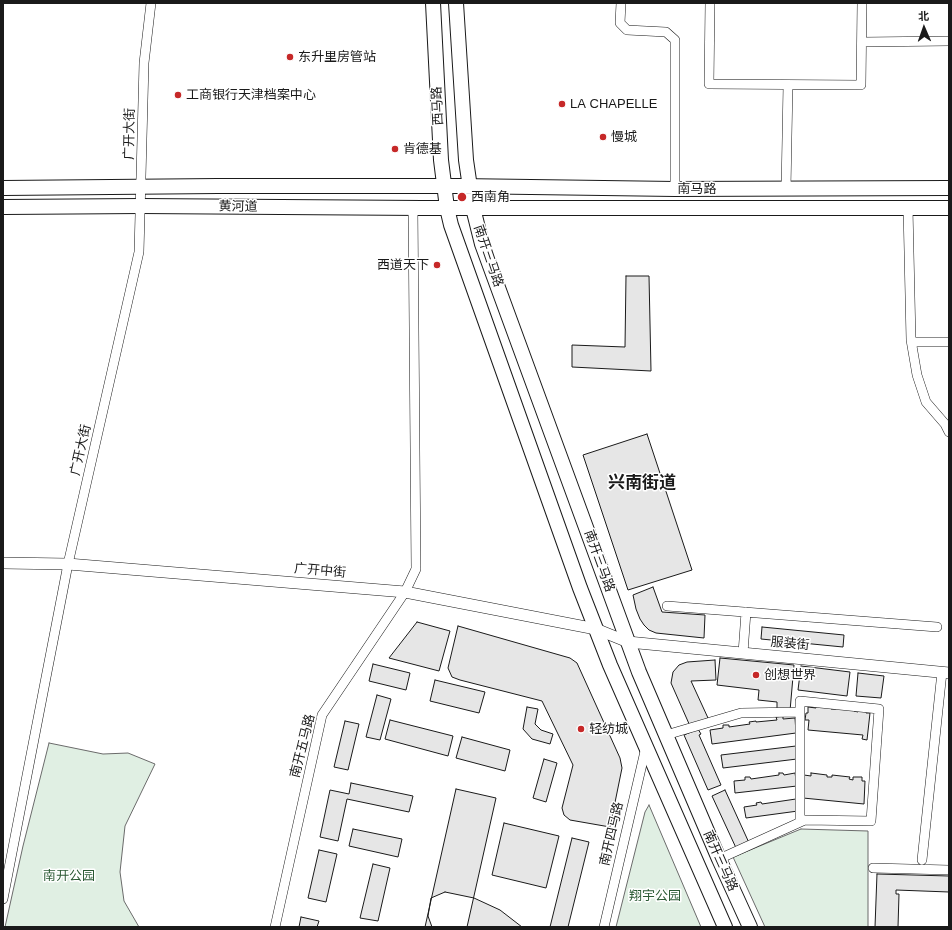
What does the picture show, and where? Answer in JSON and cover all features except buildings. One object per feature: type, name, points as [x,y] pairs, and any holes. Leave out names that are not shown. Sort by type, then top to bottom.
[{"type":"main road","name":"西马路","points":[[433,3],[441,160],[447,208]]},
{"type":"main road","name":"西马路","points":[[456,3],[464,136],[469,187]]},
{"type":"main road","name":"黄河道","points":[[3,188],[142,186],[444,187]]},
{"type":"main road","name":"南马路","points":[[444,187],[675,189],[949,188]]},
{"type":"main road","name":"南开三马路","points":[[469,187],[473,208],[486,255],[639,672],[719,859],[750,927]]},
{"type":"main road","name":"黄河道","points":[[3,207],[141,206],[473,208]]},
{"type":"main road","name":"南开三马路","points":[[447,208],[459,249],[596,629],[725,927]]},
{"type":"main road","name":"南马路","points":[[473,208],[949,208]]},
{"type":"street","name":"广开大街","points":[[3,899],[68,564],[139,252],[142,186],[144,63],[151,3]]},
{"type":"street","points":[[621,3],[620,23],[627,30],[666,32],[675,40],[675,189]]},
{"type":"street","points":[[710,3],[709,84],[788,85],[861,85],[862,3]]},
{"type":"street","points":[[862,42],[949,41]]},
{"type":"street","points":[[786,188],[788,85]]},
{"type":"street","name":"南开五马路","points":[[275,927],[322,715],[405,592],[416,569],[413,208]]},
{"type":"street","points":[[908,208],[912,342],[918,375],[926,402],[945,424],[949,432]]},
{"type":"street","points":[[912,342],[949,342]]},
{"type":"street","name":"广开中街","points":[[3,563],[68,564],[405,592],[596,629],[628,642]]},
{"type":"street","points":[[667,606],[937,627]]},
{"type":"street","points":[[743,653],[746,612]]},
{"type":"street","name":"服装街","points":[[628,642],[946,672]]},
{"type":"street","points":[[922,860],[946,672]]},
{"type":"street","points":[[719,859],[805,820],[871,821],[879,709],[800,701],[800,822]]},
{"type":"street","points":[[666,735],[741,713],[800,712]]},
{"type":"street","name":"南开四马路","points":[[604,927],[646,747]]},
{"type":"street","points":[[874,868],[949,870]]},
{"type":"green space","name":"南开公园","points":[[49,743],[103,754],[128,753],[155,764],[125,826],[120,872],[124,901],[139,927],[5,927],[23,846]]},
{"type":"green space","name":"翔宇公园","points":[[649,805],[701,927],[616,927],[645,812]]},
{"type":"green space","points":[[801,829],[868,831],[868,927],[765,927],[733,857]]},
{"type":"place","name":"东升里房管站","points":[[290,57]]},
{"type":"place","name":"工商银行天津档案中心","points":[[178,95]]},
{"type":"place","name":"LA CHAPELLE","points":[[562,104]]},
{"type":"place","name":"慢城","points":[[603,137]]},
{"type":"place","name":"肯德基","points":[[395,149]]},
{"type":"place","name":"西南角","points":[[462,197]]},
{"type":"place","name":"西道天下","points":[[437,265]]},
{"type":"place","name":"创想世界","points":[[756,675]]},
{"type":"place","name":"轻纺城","points":[[581,729]]},
{"type":"district","name":"兴南街道","points":[[642,483]]}]
